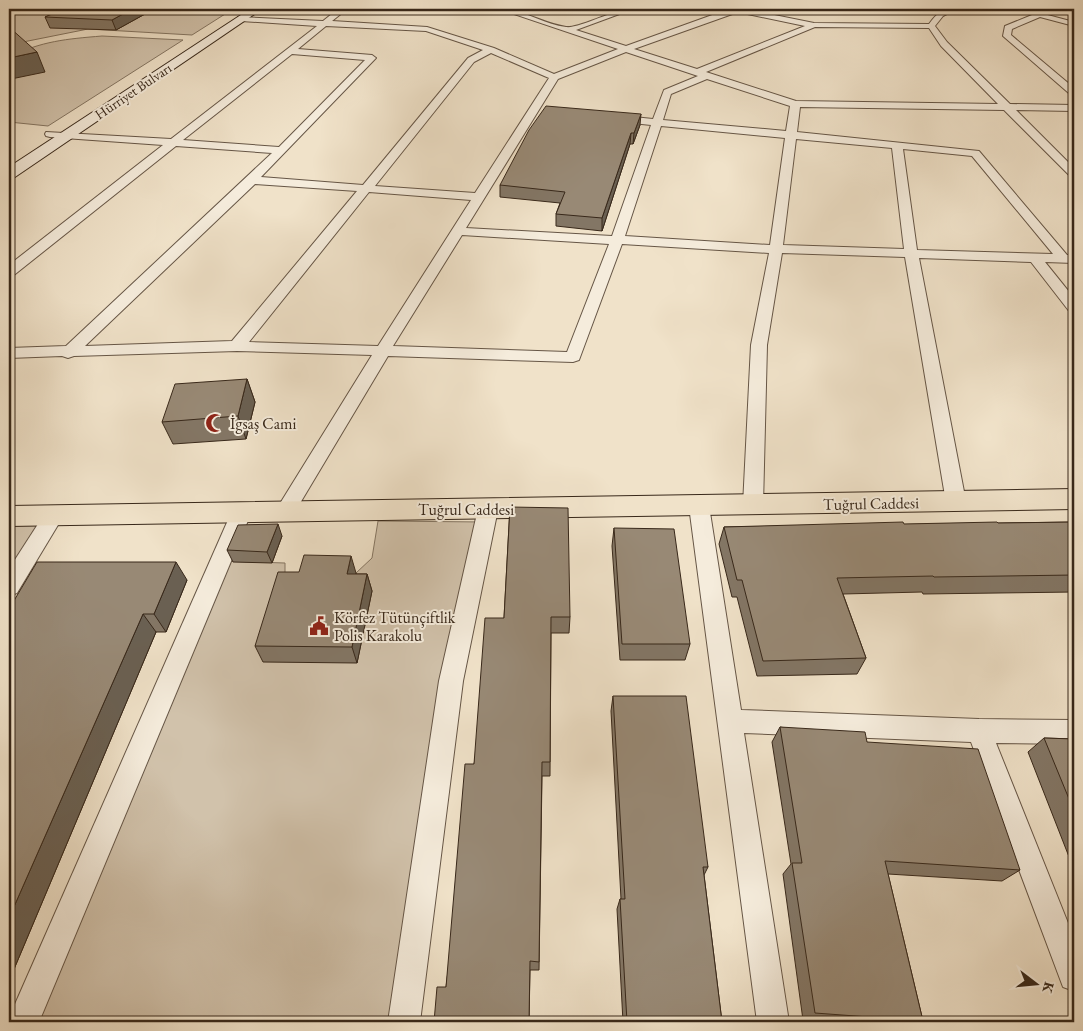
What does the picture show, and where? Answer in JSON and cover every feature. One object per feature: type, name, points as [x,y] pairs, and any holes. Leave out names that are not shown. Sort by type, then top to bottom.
[{"type":"main road","name":"Hürriyet Bulvarı","points":[[9,160],[243,14],[257,9]]},
{"type":"main road","name":"Hürriyet Bulvarı","points":[[9,174],[243,14]]},
{"type":"main road","name":"Tuğrul Caddesi","points":[[9,516],[286,510],[488,509],[1074,499]]},
{"type":"street","points":[[9,272],[343,9]]},
{"type":"street","points":[[503,9],[795,104],[1074,108]]},
{"type":"street","points":[[516,13],[530,9]]},
{"type":"street","points":[[568,30],[629,9]]},
{"type":"street","points":[[286,510],[383,350],[480,197],[538,112],[554,77],[737,9],[814,24],[932,26]]},
{"type":"street","points":[[932,26],[940,14],[952,9]]},
{"type":"street","points":[[1018,9],[1074,24]]},
{"type":"street","points":[[243,14],[326,24],[427,29],[491,50],[554,77]]},
{"type":"street","points":[[1040,14],[1008,28],[1007,36],[1074,93]]},
{"type":"street","points":[[9,353],[238,346],[573,357],[617,241],[666,92],[814,24]]},
{"type":"street","points":[[932,26],[944,44],[1074,174]]},
{"type":"street","points":[[238,346],[471,60],[491,50]]},
{"type":"street","points":[[68,352],[252,180],[372,58],[292,51]]},
{"type":"street","points":[[753,505],[759,345],[776,249],[795,104]]},
{"type":"street","points":[[600,116],[975,153],[1069,259]]},
{"type":"street","points":[[50,134],[280,150]]},
{"type":"street","points":[[897,145],[911,254],[956,502]]},
{"type":"street","points":[[252,180],[365,190],[480,197]]},
{"type":"street","points":[[458,232],[776,249],[1069,259]]},
{"type":"street","points":[[1035,258],[1074,308]]},
{"type":"street","points":[[699,506],[773,1022]]},
{"type":"street","points":[[404,1022],[451,681],[488,509]]},
{"type":"street","points":[[23,1022],[242,511]]},
{"type":"street","points":[[9,587],[54,515]]},
{"type":"street","points":[[730,721],[979,732],[1074,732]]},
{"type":"street","points":[[979,732],[1074,976]]},
{"type":"shaded area","points":[[9,9],[233,9],[192,35],[88,29],[23,42],[9,49]]},
{"type":"shaded area","points":[[102,36],[183,40],[48,126],[9,122],[9,57],[32,47],[54,42]]},
{"type":"shaded area","points":[[54,515],[9,587],[9,516]]},
{"type":"shaded area","points":[[378,521],[485,522],[451,681],[404,1022],[23,1022],[221,561],[285,563],[285,589],[352,591],[356,573],[372,558]]},
{"type":"building","points":[[64,9],[132,9],[112,20],[45,17]]},
{"type":"building","points":[[9,27],[37,52],[9,58]]},
{"type":"building","points":[[546,106],[641,114],[634,133],[631,133],[602,218],[556,214],[565,192],[500,185],[529,130]]},
{"type":"building","points":[[247,379],[238,416],[162,422],[175,384]]},
{"type":"building","points":[[510,507],[568,508],[570,617],[551,617],[550,762],[542,762],[539,962],[530,961],[529,1022],[434,1022],[437,987],[446,987],[465,764],[474,764],[485,618],[504,618]]},
{"type":"building","points":[[903,522],[904,524],[1074,522],[1074,575],[837,578],[866,658],[763,661],[742,580],[737,580],[724,527]]},
{"type":"building","points":[[278,524],[267,552],[227,550],[238,525]]},
{"type":"building","points":[[614,528],[674,529],[690,644],[622,644]]},
{"type":"building","name":"Körfez Tütünçiftlik Polis Karakolu","points":[[304,555],[351,556],[347,574],[367,574],[352,647],[255,646],[278,572],[299,572]]},
{"type":"building","points":[[37,562],[176,562],[154,614],[143,614],[9,918],[9,609]]},
{"type":"building","points":[[613,696],[686,696],[708,867],[703,867],[722,1022],[627,1022],[620,899],[625,899]]},
{"type":"building","points":[[780,727],[865,732],[867,742],[978,749],[1020,870],[885,861],[923,1021],[815,1013],[792,863],[802,863]]},
{"type":"building","points":[[1044,738],[1074,739],[1074,811]]},
{"type":"place","name":"İgsaş Cami","points":[[215,423]]},
{"type":"place","name":"Körfez Tütünçiftlik Polis Karakolu","points":[[319,626]]}]
